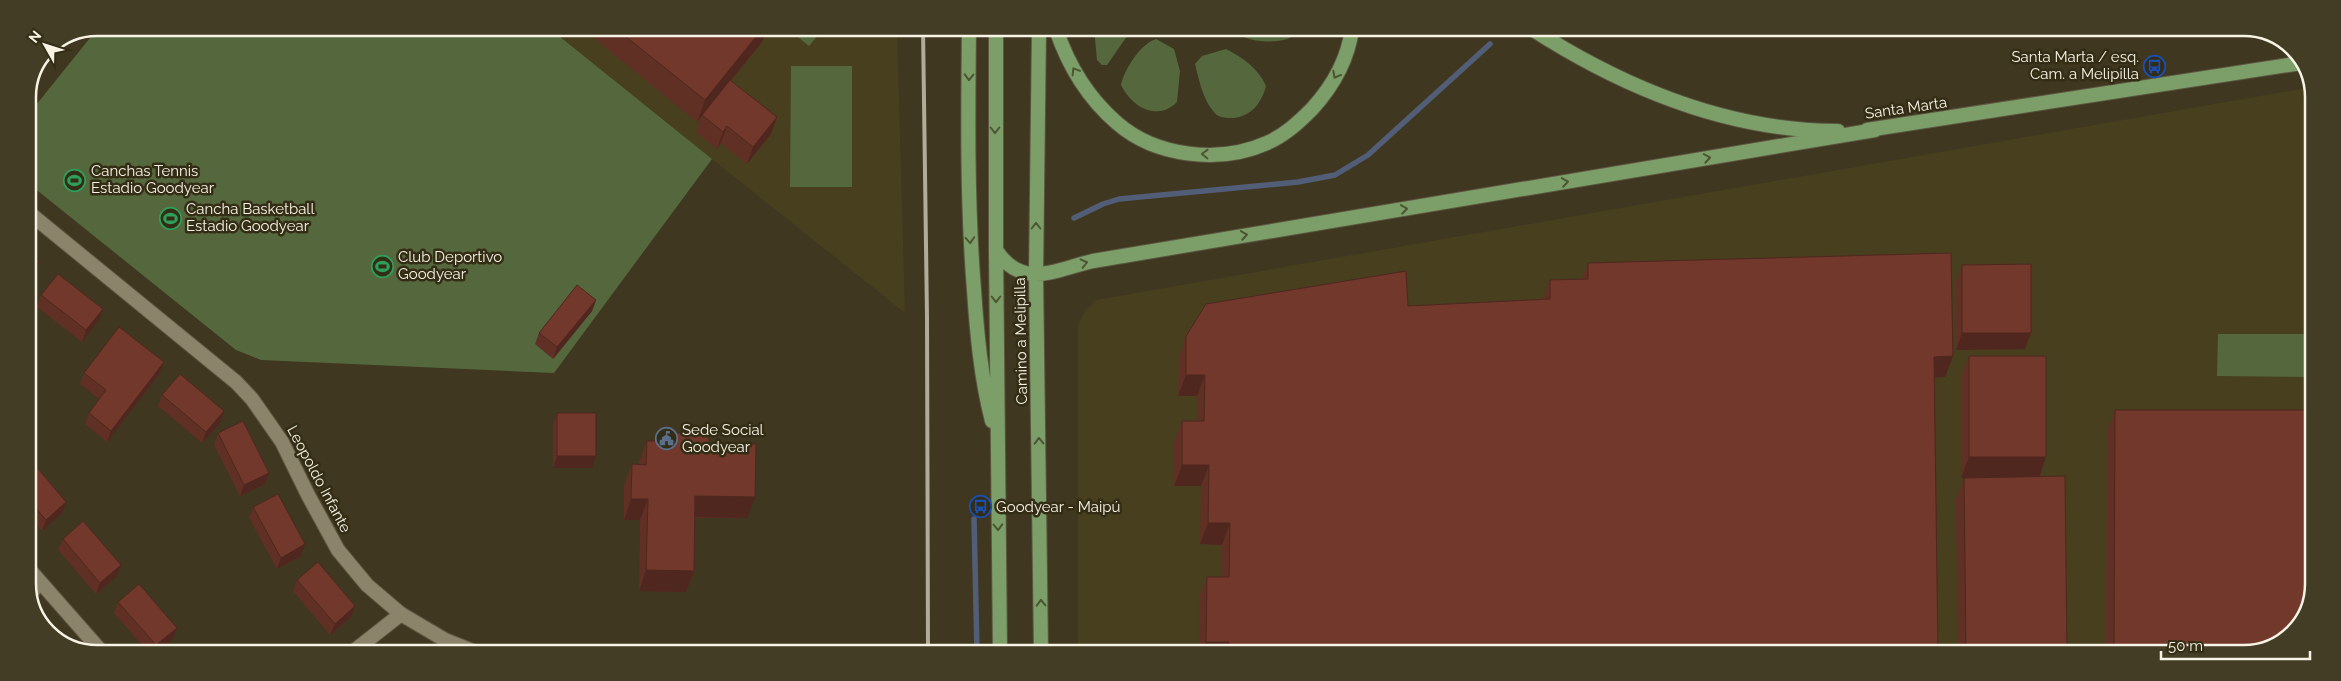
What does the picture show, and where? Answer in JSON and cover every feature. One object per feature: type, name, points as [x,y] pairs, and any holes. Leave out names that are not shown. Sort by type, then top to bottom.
[{"type":"main road","points":[[969,36],[970,234],[984,388],[997,443]]},
{"type":"main road","name":"Camino a Melipilla","points":[[996,36],[997,443],[1000,645]]},
{"type":"main road","name":"Camino a Melipilla","points":[[1039,36],[1036,274],[1042,645]]},
{"type":"main road","points":[[1059,36],[1062,46],[1082,82],[1099,105],[1118,124],[1138,137],[1166,149],[1203,154],[1229,154],[1266,143],[1291,129],[1332,83],[1346,53],[1350,36]]},
{"type":"main road","name":"Santa Marta","points":[[1544,36],[1585,60],[1660,96],[1720,116],[1768,125],[1798,128],[1875,130],[2295,64]]},
{"type":"main road","points":[[1556,36],[1585,60]]},
{"type":"main road","points":[[996,250],[1004,263],[1012,269],[1028,274],[1036,274],[1093,260],[1875,130]]},
{"type":"street","name":"Leopoldo Infante","points":[[36,219],[236,382],[252,399],[282,442],[327,532],[338,550],[367,585],[402,614],[445,640],[458,645]]},
{"type":"street","points":[[36,577],[96,645]]},
{"type":"street","points":[[36,587],[40,582]]},
{"type":"street","points":[[363,645],[402,614]]},
{"type":"shaded area","points":[[559,36],[897,36],[905,313]]},
{"type":"shaded area","points":[[2304,88],[2305,584],[2303,600],[2290,624],[2281,632],[2263,642],[2244,645],[1078,645],[1078,325],[1085,311],[1096,300]]},
{"type":"green space","name":"Club Deportivo Goodyear","points":[[91,36],[97,36],[559,36],[712,159],[554,373],[261,360],[236,350],[36,189],[36,105],[64,70],[70,70],[70,63]]},
{"type":"green space","points":[[797,36],[817,36],[809,46]]},
{"type":"green space","points":[[1095,36],[1127,36],[1107,65],[1102,65],[1097,60]]},
{"type":"green space","points":[[1242,36],[1292,36],[1281,41],[1258,41]]},
{"type":"green space","points":[[1156,39],[1174,49],[1180,71],[1177,102],[1161,111],[1153,111],[1138,105],[1121,85],[1125,72],[1134,58],[1144,46]]},
{"type":"green space","points":[[1226,49],[1249,64],[1259,74],[1266,86],[1261,99],[1253,110],[1235,118],[1215,114],[1202,90],[1195,64],[1202,56]]},
{"type":"green space","points":[[791,66],[852,66],[852,187],[790,187]]},
{"type":"green space","points":[[2218,334],[2305,334],[2305,377],[2217,376]]},
{"type":"building","points":[[625,36],[757,36],[705,100]]},
{"type":"building","points":[[730,80],[777,117],[753,147],[727,126],[723,132],[702,115]]},
{"type":"building","points":[[1951,253],[1953,356],[1934,357],[1938,645],[1229,645],[1229,642],[1206,642],[1207,577],[1229,577],[1230,523],[1208,523],[1209,465],[1182,465],[1182,421],[1204,421],[1205,375],[1186,375],[1186,336],[1206,304],[1406,271],[1408,306],[1550,299],[1550,280],[1588,279],[1588,263]]},
{"type":"building","points":[[2031,264],[2031,333],[1962,333],[1962,265]]},
{"type":"building","points":[[58,274],[103,309],[86,330],[41,295]]},
{"type":"building","points":[[577,285],[596,300],[557,347],[539,333]]},
{"type":"building","points":[[119,327],[164,362],[111,431],[89,413],[106,390],[84,373]]},
{"type":"building","points":[[1969,356],[2046,356],[2046,457],[1969,457]]},
{"type":"building","points":[[180,374],[224,411],[206,432],[162,395]]},
{"type":"building","points":[[2115,410],[2305,410],[2305,584],[2303,600],[2290,624],[2281,632],[2263,642],[2244,645],[2114,645]]},
{"type":"building","points":[[557,413],[596,413],[596,456],[557,456]]},
{"type":"building","points":[[243,421],[269,473],[244,485],[218,433]]},
{"type":"building","points":[[676,433],[709,433],[709,444],[756,444],[755,497],[695,496],[694,571],[646,570],[648,499],[631,499],[632,464],[646,465],[647,441],[676,441]]},
{"type":"building","points":[[36,466],[66,502],[46,520],[36,508]]},
{"type":"building","points":[[2065,476],[2067,645],[1966,645],[1964,478]]},
{"type":"building","points":[[278,494],[305,544],[281,558],[253,507]]},
{"type":"building","points":[[83,521],[121,565],[100,583],[63,539]]},
{"type":"building","points":[[318,562],[355,606],[335,624],[297,580]]},
{"type":"building","points":[[139,584],[177,628],[156,645],[118,602]]},
{"type":"waterway","points":[[1074,218],[1103,204],[1119,199],[1298,182],[1335,175],[1368,155],[1490,44]]},
{"type":"waterway","points":[[974,519],[977,645]]},
{"type":"railway","points":[[923,36],[927,317],[928,645]]},
{"type":"place","name":"Santa Marta / esq. Cam. a Melipilla","points":[[2155,66]]},
{"type":"place","name":"Canchas Tennis Estadio Goodyear","points":[[75,180]]},
{"type":"place","name":"Cancha Basketball Estadio Goodyear","points":[[170,218]]},
{"type":"place","name":"Club Deportivo Goodyear","points":[[382,266]]},
{"type":"place","name":"Sede Social Goodyear","points":[[666,439]]},
{"type":"place","name":"Goodyear - Maipú","points":[[980,507]]}]
